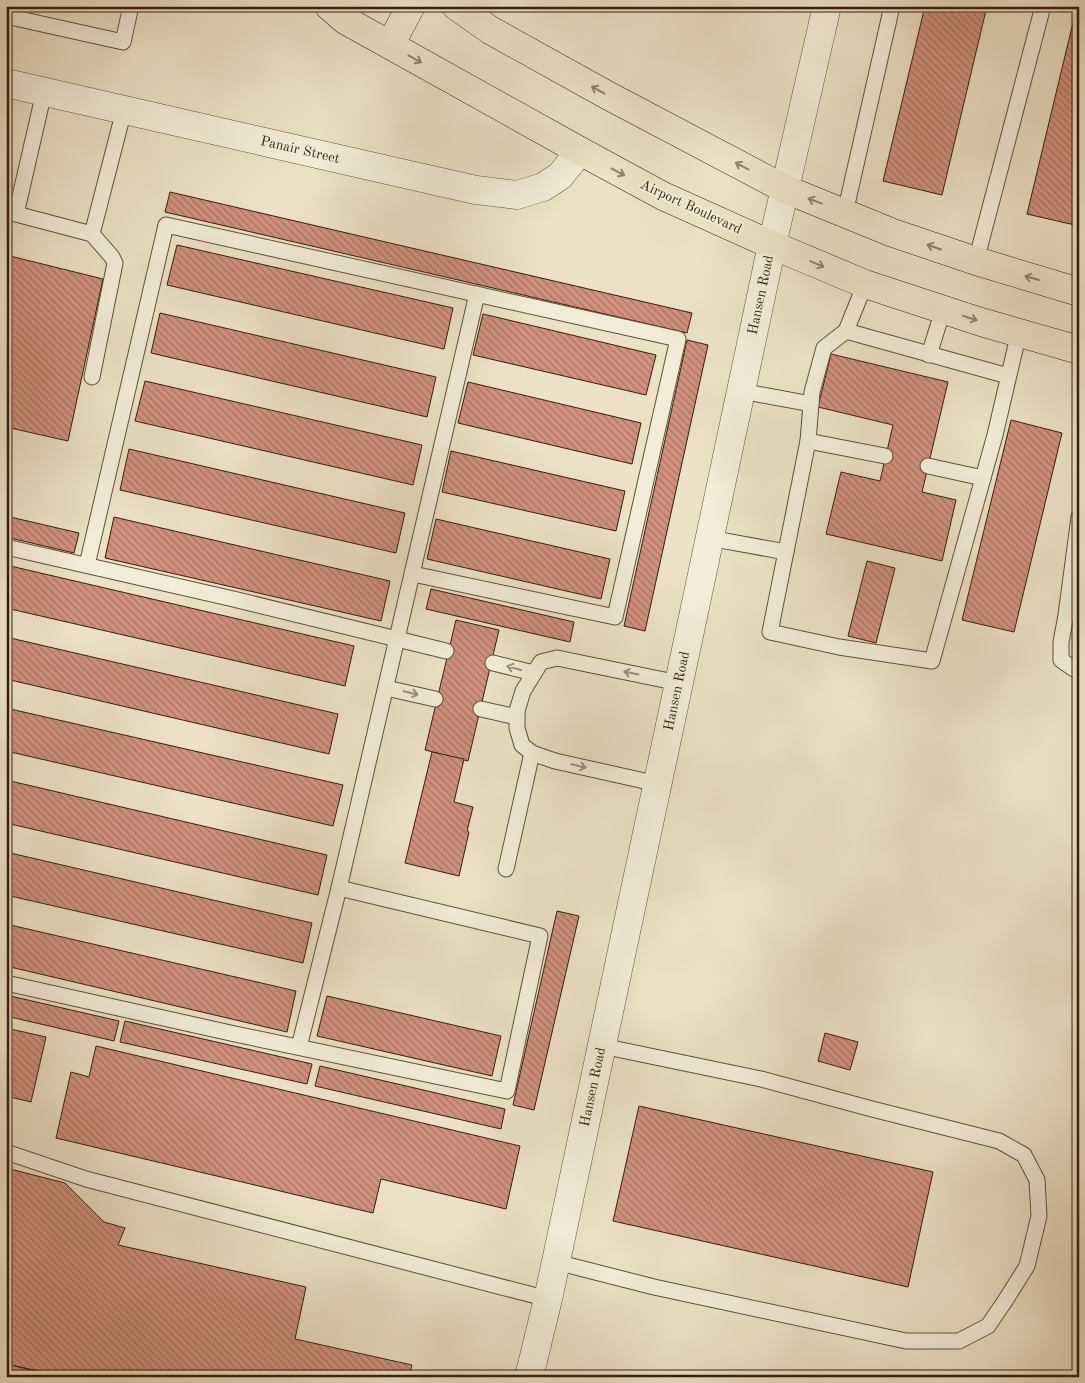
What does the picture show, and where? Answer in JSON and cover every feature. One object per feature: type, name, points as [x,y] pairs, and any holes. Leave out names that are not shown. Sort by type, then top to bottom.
[{"type":"main road","name":"Airport Boulevard","points":[[329,6],[345,20],[663,196],[865,284],[981,322],[1079,350]]},
{"type":"main road","points":[[390,45],[410,6]]},
{"type":"main road","points":[[456,6],[490,30],[785,190],[893,233],[976,262],[1079,292]]},
{"type":"street","name":"Hansen Road","points":[[529,1377],[548,1300],[772,245],[827,6]]},
{"type":"street","name":"Panair Street","points":[[6,83],[458,186],[517,195],[543,187],[560,176],[580,151]]},
{"type":"lane","points":[[6,16],[123,42],[131,6]]},
{"type":"lane","points":[[845,213],[892,6]]},
{"type":"lane","points":[[976,262],[1043,6]]},
{"type":"lane","points":[[44,92],[16,214],[92,234],[115,263],[92,377]]},
{"type":"lane","points":[[92,234],[124,110]]},
{"type":"lane","points":[[87,566],[166,224],[678,339],[615,617],[413,574]]},
{"type":"lane","points":[[865,284],[846,331],[824,348],[812,392],[808,441],[770,632],[839,648],[932,662],[983,478],[1019,332]]},
{"type":"lane","points":[[298,1047],[339,888],[477,294]]},
{"type":"lane","points":[[929,355],[943,310]]},
{"type":"lane","points":[[846,331],[1008,376]]},
{"type":"lane","points":[[741,390],[811,404]]},
{"type":"lane","points":[[808,441],[886,456]]},
{"type":"lane","points":[[928,466],[983,478]]},
{"type":"lane","points":[[1079,517],[1061,642],[1061,660],[1074,669],[1079,670]]},
{"type":"lane","points":[[709,538],[786,552]]},
{"type":"lane","points":[[6,547],[230,598],[446,651]]},
{"type":"lane","points":[[658,784],[555,761],[532,753],[522,745],[517,728],[517,711],[523,691],[541,662],[558,658],[679,684]]},
{"type":"lane","points":[[494,662],[534,673]]},
{"type":"lane","points":[[386,688],[435,699]]},
{"type":"lane","points":[[481,709],[517,717]]},
{"type":"lane","points":[[506,868],[532,753]]},
{"type":"lane","points":[[6,983],[507,1091],[540,936],[339,888]]},
{"type":"lane","points":[[556,1262],[654,1287],[906,1341],[959,1341],[988,1326],[1006,1301],[1027,1266],[1039,1216],[1037,1180],[1024,1155],[1000,1141],[872,1110],[761,1079],[602,1046]]},
{"type":"lane","points":[[6,1152],[86,1179],[548,1300]]},
{"type":"building","points":[[925,6],[987,6],[942,195],[883,181]]},
{"type":"building","points":[[1077,6],[1079,6],[1079,226],[1027,214]]},
{"type":"building","points":[[170,192],[692,313],[687,333],[165,212]]},
{"type":"building","points":[[177,245],[453,308],[444,349],[167,285]]},
{"type":"building","points":[[6,255],[103,279],[68,441],[6,427]]},
{"type":"building","points":[[160,313],[436,377],[427,417],[151,353]]},
{"type":"building","points":[[483,314],[656,355],[646,395],[473,355]]},
{"type":"building","points":[[687,340],[708,345],[645,631],[624,626]]},
{"type":"building","points":[[831,354],[948,382],[922,492],[956,500],[942,561],[826,534],[841,472],[880,481],[893,425],[818,407]]},
{"type":"building","points":[[145,381],[422,445],[413,485],[135,421]]},
{"type":"building","points":[[468,382],[641,423],[632,464],[458,423]]},
{"type":"building","points":[[1011,420],[1062,433],[1014,632],[962,620]]},
{"type":"building","points":[[129,449],[405,513],[396,553],[120,490]]},
{"type":"building","points":[[451,451],[625,491],[616,531],[442,492]]},
{"type":"building","points":[[6,516],[79,533],[74,553],[6,537]]},
{"type":"building","points":[[114,517],[390,581],[381,621],[105,558]]},
{"type":"building","points":[[436,519],[610,559],[601,599],[427,559]]},
{"type":"building","points":[[867,561],[895,568],[876,643],[848,636]]},
{"type":"building","points":[[6,565],[354,646],[345,686],[6,608]]},
{"type":"building","points":[[431,589],[574,622],[570,642],[426,609]]},
{"type":"building","points":[[456,620],[499,630],[468,761],[425,750]]},
{"type":"building","points":[[6,637],[338,714],[329,754],[6,679]]},
{"type":"building","points":[[6,708],[343,785],[333,826],[6,751]]},
{"type":"building","points":[[432,752],[464,759],[454,802],[473,807],[459,876],[405,863]]},
{"type":"building","points":[[6,780],[327,855],[318,895],[6,823]]},
{"type":"building","points":[[6,852],[312,923],[303,963],[6,895]]},
{"type":"building","points":[[557,911],[579,916],[534,1110],[513,1105]]},
{"type":"building","points":[[6,924],[296,991],[287,1032],[6,966]]},
{"type":"building","points":[[6,995],[119,1021],[114,1041],[6,1016]]},
{"type":"building","points":[[327,996],[501,1036],[492,1076],[317,1036]]},
{"type":"building","points":[[125,1021],[312,1064],[307,1084],[120,1042]]},
{"type":"building","points":[[6,1028],[46,1037],[31,1102],[6,1096]]},
{"type":"building","points":[[825,1033],[858,1042],[850,1070],[818,1061]]},
{"type":"building","points":[[96,1046],[520,1146],[506,1209],[381,1179],[373,1213],[56,1138],[71,1072],[89,1077]]},
{"type":"building","points":[[320,1066],[505,1109],[501,1129],[315,1086]]},
{"type":"building","points":[[639,1106],[933,1172],[908,1287],[613,1221]]},
{"type":"building","points":[[6,1168],[65,1183],[104,1222],[125,1228],[118,1245],[306,1287],[295,1339],[412,1365],[409,1377],[66,1377],[6,1364]]},
{"type":"building","points":[[6,1364],[61,1377],[6,1377]]}]
